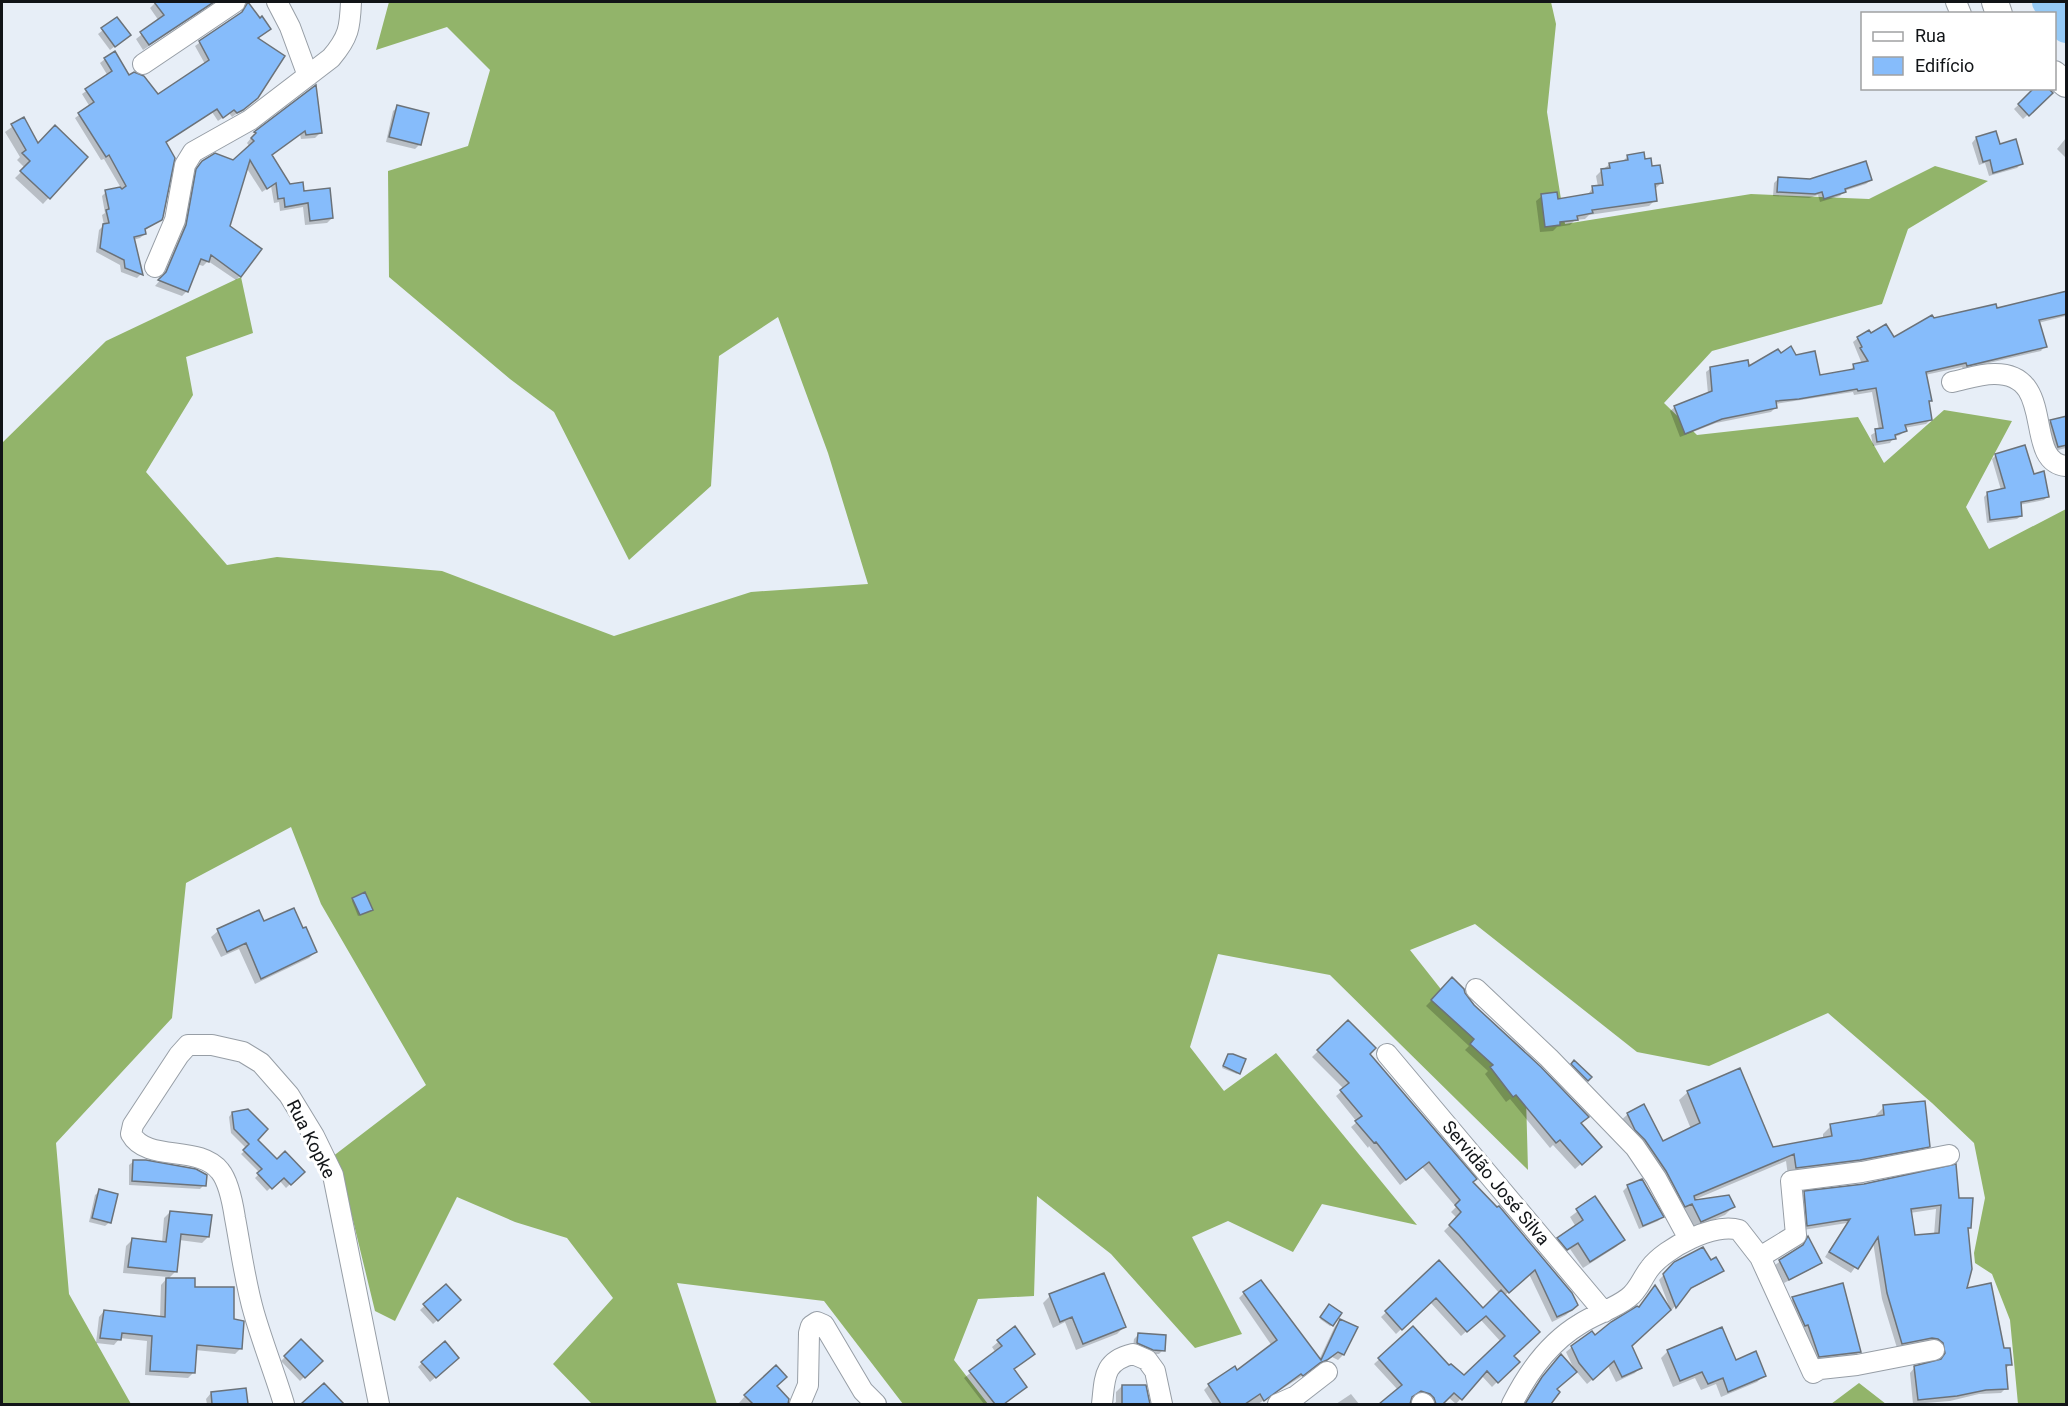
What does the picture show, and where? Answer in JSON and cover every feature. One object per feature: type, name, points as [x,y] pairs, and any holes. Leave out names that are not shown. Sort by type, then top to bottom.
[{"type":"street","points":[[143,64],[235,2]]},
{"type":"street","points":[[277,2],[290,27],[308,76]]},
{"type":"street","points":[[155,267],[175,220],[185,165],[193,152],[250,120],[331,58],[342,46],[350,30],[351,2]]},
{"type":"street","points":[[1952,381],[1994,374],[2021,381],[2029,390],[2035,403],[2044,446],[2049,457],[2056,463],[2067,466]]},
{"type":"street","points":[[1476,989],[1549,1058],[1635,1148],[1656,1178],[1689,1239]]},
{"type":"street","name":"Rua Kopke","points":[[284,1404],[254,1312],[231,1196],[220,1170],[208,1162],[186,1155],[146,1148],[136,1143],[130,1134],[133,1125],[179,1055],[189,1045],[212,1045],[243,1052],[261,1063],[289,1095],[314,1136],[333,1175],[379,1404]]},
{"type":"street","name":"Servidão José Silva","points":[[1386,1054],[1604,1312]]},
{"type":"street","points":[[1760,1257],[1796,1235],[1791,1181],[1862,1172],[1949,1155]]},
{"type":"street","points":[[1512,1404],[1536,1365],[1554,1344],[1578,1325],[1631,1296],[1658,1258],[1689,1239],[1726,1228],[1739,1230],[1760,1257],[1813,1373],[1934,1350]]},
{"type":"street","points":[[800,1404],[808,1385],[809,1333],[811,1326],[817,1322],[824,1325],[863,1391],[876,1404]]},
{"type":"street","points":[[1102,1404],[1104,1380],[1108,1368],[1113,1361],[1133,1354],[1147,1360],[1155,1371],[1167,1401]]},
{"type":"street","points":[[1278,1404],[1296,1396],[1327,1372]]},
{"type":"green space","points":[[389,2],[1551,2],[1556,24],[1547,112],[1565,224],[1751,194],[1869,199],[1935,166],[1988,181],[1908,229],[1882,304],[1712,351],[1664,403],[1697,435],[1858,417],[1884,463],[1944,410],[2012,421],[1966,507],[1989,549],[2066,509],[2066,1404],[2018,1404],[2010,1320],[1992,1274],[1975,1263],[1974,1253],[1985,1198],[1974,1143],[1932,1103],[1828,1013],[1709,1066],[1637,1052],[1475,924],[1410,950],[1526,1097],[1528,1170],[1330,975],[1218,954],[1190,1047],[1224,1091],[1276,1053],[1417,1225],[1322,1204],[1293,1252],[1228,1221],[1192,1237],[1242,1334],[1195,1348],[1111,1254],[1037,1196],[1034,1296],[978,1299],[954,1360],[988,1404],[903,1404],[824,1301],[677,1283],[717,1404],[592,1404],[553,1364],[613,1298],[567,1238],[515,1222],[457,1197],[395,1321],[375,1311],[341,1171],[332,1157],[426,1085],[321,904],[291,827],[186,883],[172,1018],[56,1143],[69,1294],[131,1404],[2,1404],[2,443],[106,341],[241,277],[253,333],[186,357],[193,395],[146,472],[227,565],[277,557],[442,571],[614,636],[751,592],[868,584],[828,453],[778,317],[719,356],[711,486],[629,560],[554,412],[510,379],[389,277],[388,171],[468,146],[490,70],[447,27],[376,50]]},
{"type":"green space","points":[[1859,1383],[1886,1404],[1831,1404]]},
{"type":"building","points":[[154,2],[214,2],[149,45],[140,32],[164,15]]},
{"type":"building","points":[[248,2],[271,29],[258,38],[285,56],[258,98],[243,110],[237,113],[234,110],[223,118],[217,109],[166,142],[175,158],[163,217],[162,220],[145,229],[146,234],[134,237],[143,275],[125,268],[124,260],[100,248],[103,224],[109,223],[105,190],[120,187],[122,189],[126,186],[109,155],[106,157],[78,113],[94,102],[85,89],[112,71],[104,58],[115,51],[129,75],[134,72],[144,76],[158,94],[209,60],[199,41],[242,12]]},
{"type":"building","points":[[117,17],[131,35],[115,47],[101,28]]},
{"type":"building","points":[[316,85],[322,133],[306,135],[305,131],[272,155],[290,184],[303,182],[304,191],[330,188],[333,218],[310,221],[308,203],[285,207],[284,198],[278,199],[276,183],[267,189],[250,160],[230,226],[262,249],[241,277],[211,255],[209,262],[201,259],[188,292],[158,280],[166,272],[186,225],[196,169],[202,161],[215,153],[233,160],[254,141],[251,138],[256,133],[254,132]]},
{"type":"building","points":[[2032,90],[2050,90],[2053,93],[2029,116],[2018,104]]},
{"type":"building","points":[[397,105],[429,113],[421,145],[389,137]]},
{"type":"building","points":[[24,117],[38,143],[55,125],[88,157],[50,199],[20,171],[30,161],[22,153],[26,150],[11,124]]},
{"type":"building","points":[[1996,131],[2000,144],[2016,139],[2023,164],[1993,173],[1990,160],[1983,162],[1976,137]]},
{"type":"building","points":[[1644,152],[1645,159],[1651,158],[1652,166],[1660,165],[1663,183],[1655,184],[1657,201],[1592,210],[1593,213],[1577,216],[1578,220],[1545,227],[1541,194],[1557,192],[1558,199],[1593,193],[1592,186],[1603,185],[1601,169],[1610,168],[1609,163],[1628,160],[1627,155]]},
{"type":"building","points":[[1866,161],[1872,180],[1845,189],[1846,192],[1824,199],[1822,192],[1815,194],[1777,192],[1778,177],[1810,179]]},
{"type":"building","points":[[2067,291],[2067,314],[2039,320],[2047,347],[1967,366],[1966,363],[1926,372],[1932,401],[1929,401],[1932,420],[1905,425],[1907,431],[1895,435],[1896,439],[1877,442],[1875,429],[1883,428],[1876,388],[1776,401],[1777,408],[1722,419],[1685,434],[1674,406],[1712,391],[1710,367],[1748,360],[1749,366],[1778,349],[1781,353],[1791,346],[1796,355],[1815,351],[1820,375],[1854,369],[1853,364],[1868,361],[1860,348],[1862,347],[1857,337],[1869,330],[1871,333],[1886,324],[1894,337],[1932,315],[1934,318],[1996,304],[1997,308]]},
{"type":"building","points":[[2067,416],[2067,445],[2058,447],[2050,420]]},
{"type":"building","points":[[2025,445],[2034,474],[2044,471],[2049,497],[2021,502],[2022,516],[1990,520],[1987,492],[2005,488],[1995,454]]},
{"type":"building","points":[[365,892],[373,910],[360,915],[352,898]]},
{"type":"building","points":[[294,908],[303,928],[306,927],[317,952],[261,979],[246,943],[227,952],[217,929],[259,910],[264,921]]},
{"type":"building","points":[[1452,977],[1464,989],[1474,1005],[1541,1067],[1589,1117],[1581,1123],[1602,1147],[1582,1165],[1560,1140],[1556,1143],[1516,1095],[1513,1097],[1490,1067],[1493,1065],[1470,1044],[1474,1039],[1431,1000]]},
{"type":"building","points":[[1348,1020],[1376,1048],[1370,1054],[1477,1179],[1473,1182],[1497,1207],[1499,1206],[1572,1293],[1578,1305],[1572,1310],[1557,1317],[1535,1270],[1509,1293],[1449,1225],[1461,1212],[1455,1205],[1460,1200],[1429,1162],[1406,1180],[1376,1142],[1374,1143],[1355,1121],[1362,1116],[1340,1090],[1349,1083],[1317,1050]]},
{"type":"building","points":[[1228,1054],[1246,1059],[1240,1074],[1223,1066]]},
{"type":"building","points":[[1574,1060],[1592,1077],[1588,1081],[1571,1064]]},
{"type":"building","points":[[1740,1068],[1773,1147],[1832,1136],[1830,1124],[1884,1115],[1883,1105],[1925,1101],[1930,1147],[1860,1160],[1796,1168],[1794,1154],[1694,1196],[1695,1200],[1729,1195],[1735,1207],[1701,1222],[1692,1204],[1685,1207],[1666,1171],[1645,1140],[1635,1130],[1627,1113],[1644,1104],[1663,1141],[1700,1123],[1687,1091]]},
{"type":"building","points":[[248,1109],[268,1129],[258,1140],[277,1159],[285,1151],[305,1172],[291,1185],[284,1178],[272,1189],[257,1173],[262,1169],[243,1150],[249,1144],[234,1129],[232,1112]]},
{"type":"building","points":[[133,1160],[146,1160],[196,1169],[207,1175],[206,1186],[132,1181]]},
{"type":"building","points":[[1956,1164],[1959,1198],[1973,1198],[1971,1228],[1968,1228],[1972,1269],[1967,1288],[1991,1283],[2004,1348],[2010,1348],[2012,1365],[2006,1365],[2008,1389],[1918,1400],[1914,1366],[1941,1359],[1945,1353],[1943,1343],[1932,1338],[1902,1344],[1887,1293],[1878,1237],[1858,1269],[1829,1252],[1850,1219],[1807,1226],[1804,1191],[1864,1184]],"holes":[[[1941,1205],[1939,1233],[1915,1235],[1911,1209]]]},
{"type":"building","points":[[1642,1179],[1664,1217],[1643,1226],[1627,1185]]},
{"type":"building","points":[[99,1189],[118,1194],[111,1223],[92,1218]]},
{"type":"building","points":[[1595,1196],[1625,1240],[1590,1262],[1578,1243],[1567,1250],[1557,1238],[1583,1220],[1576,1209]]},
{"type":"building","points":[[170,1211],[212,1215],[209,1237],[181,1234],[177,1272],[128,1267],[132,1238],[166,1242]]},
{"type":"building","points":[[1808,1236],[1822,1263],[1789,1280],[1779,1260],[1803,1245]]},
{"type":"building","points":[[1703,1247],[1711,1260],[1716,1257],[1724,1271],[1691,1288],[1676,1308],[1663,1274],[1674,1262]]},
{"type":"building","points":[[1439,1260],[1483,1308],[1501,1290],[1540,1332],[1514,1356],[1520,1362],[1498,1383],[1487,1371],[1462,1400],[1454,1393],[1443,1404],[1436,1404],[1430,1394],[1421,1391],[1412,1397],[1410,1404],[1379,1404],[1402,1385],[1378,1358],[1413,1326],[1449,1365],[1451,1364],[1464,1375],[1505,1336],[1486,1316],[1467,1332],[1436,1298],[1402,1330],[1385,1311]]},
{"type":"building","points":[[1104,1273],[1126,1327],[1083,1344],[1072,1317],[1060,1322],[1049,1294]]},
{"type":"building","points":[[166,1278],[195,1278],[195,1287],[234,1287],[234,1319],[244,1321],[242,1349],[197,1345],[195,1373],[150,1371],[152,1336],[122,1333],[121,1340],[100,1338],[104,1310],[165,1317]]},
{"type":"building","points":[[1261,1280],[1321,1360],[1340,1319],[1358,1327],[1344,1355],[1338,1352],[1303,1376],[1301,1374],[1264,1401],[1260,1394],[1245,1404],[1221,1404],[1208,1384],[1235,1366],[1237,1370],[1277,1340],[1243,1292]]},
{"type":"building","points":[[1843,1283],[1861,1352],[1819,1357],[1808,1325],[1805,1326],[1792,1297]]},
{"type":"building","points":[[446,1284],[461,1300],[438,1321],[423,1304]]},
{"type":"building","points":[[1655,1285],[1671,1310],[1632,1346],[1642,1368],[1622,1377],[1614,1361],[1593,1380],[1579,1363],[1571,1346],[1592,1331],[1595,1335],[1611,1322],[1637,1306],[1639,1307]]},
{"type":"building","points":[[1329,1304],[1342,1313],[1333,1326],[1320,1317]]},
{"type":"building","points":[[1015,1326],[1035,1354],[1014,1369],[1027,1387],[1004,1404],[995,1404],[969,1371],[1002,1346],[997,1340]]},
{"type":"building","points":[[1722,1327],[1736,1360],[1756,1351],[1766,1376],[1728,1392],[1723,1378],[1708,1384],[1702,1372],[1680,1381],[1667,1350]]},
{"type":"building","points":[[1138,1333],[1166,1335],[1165,1351],[1153,1350],[1137,1343]]},
{"type":"building","points":[[301,1339],[323,1361],[305,1378],[284,1356]]},
{"type":"building","points":[[445,1341],[459,1358],[436,1378],[421,1362]]},
{"type":"building","points":[[1561,1354],[1577,1372],[1557,1389],[1560,1392],[1551,1404],[1525,1404],[1542,1377]]},
{"type":"building","points":[[776,1365],[787,1377],[777,1386],[789,1399],[788,1404],[753,1404],[744,1395]]},
{"type":"building","points":[[324,1383],[344,1404],[301,1404]]},
{"type":"building","points":[[1122,1385],[1146,1385],[1150,1404],[1122,1404]]},
{"type":"building","points":[[246,1388],[248,1404],[212,1404],[211,1392]]},
{"type":"waterway","points":[[2047,2],[2054,12]]},
{"type":"waterway","points":[[2056,14],[2066,28]]}]
